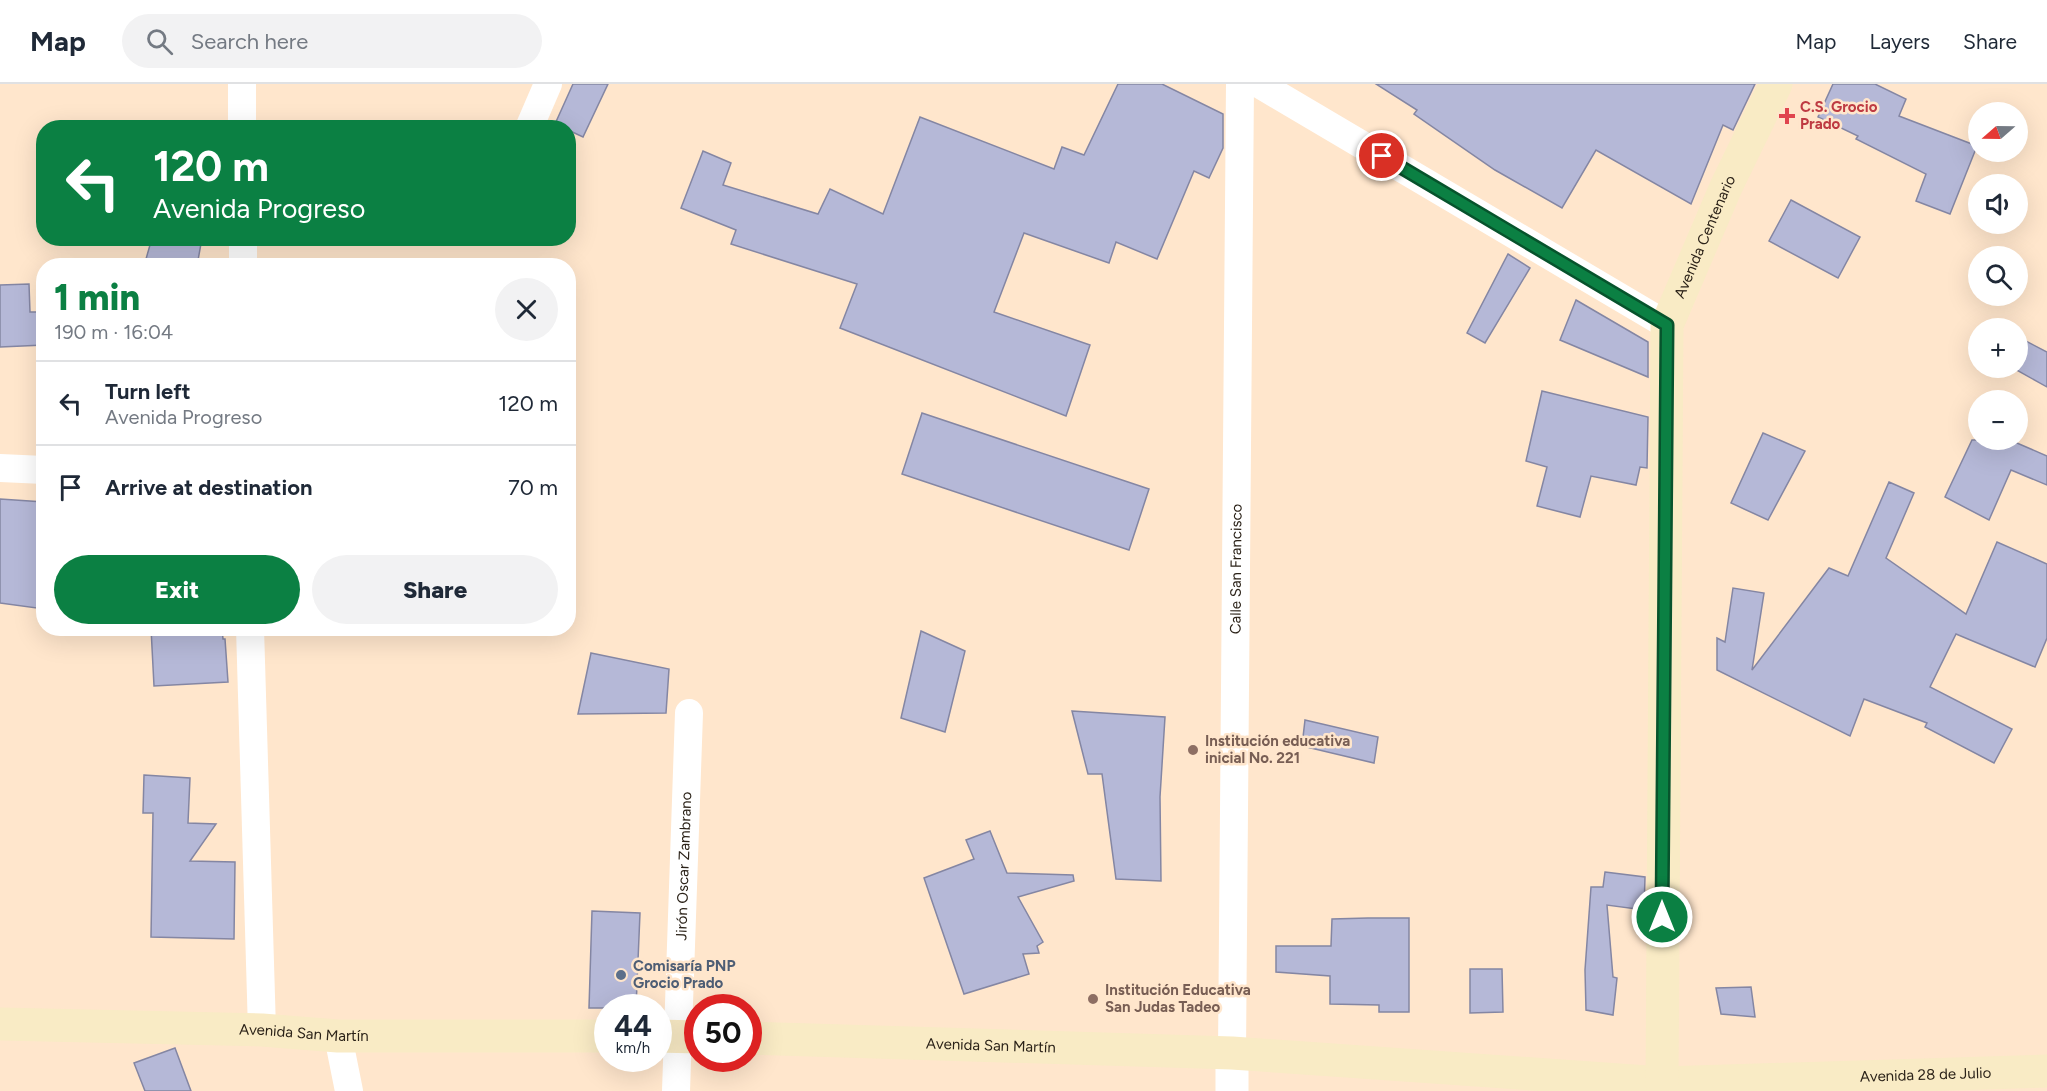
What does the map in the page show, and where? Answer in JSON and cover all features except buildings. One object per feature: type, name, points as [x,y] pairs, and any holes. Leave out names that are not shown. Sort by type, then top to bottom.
[{"type":"main road","name":"Avenida Centenario","points":[[1662,1087],[1667,325],[1726,187],[1776,84]]},
{"type":"main road","name":"Avenida San Martín","points":[[0,1023],[262,1030],[338,1036],[594,1036]]},
{"type":"main road","name":"Avenida San Martín","points":[[762,1038],[1232,1053],[1662,1087]]},
{"type":"main road","name":"Avenida 28 de Julio","points":[[1662,1087],[2047,1071]]},
{"type":"street","points":[[242,84],[242,120]]},
{"type":"street","points":[[532,120],[548,84]]},
{"type":"street","name":"Calle San Francisco","points":[[1232,1053],[1240,84]]},
{"type":"street","points":[[1259,84],[1667,325]]},
{"type":"street","points":[[0,468],[36,470]]},
{"type":"street","points":[[250,636],[262,1030]]},
{"type":"street","name":"Jirón Oscar Zambrano","points":[[676,1091],[689,713]]},
{"type":"street","points":[[338,1036],[349,1091]]},
{"type":"street","points":[[1232,1053],[1232,1091]]},
{"type":"place","name":"C.S. Grocio Prado","points":[[1787,116]]},
{"type":"place","name":"Institución educativa inicial No. 221","points":[[1193,750]]},
{"type":"place","name":"Comisaría PNP Grocio Prado","points":[[621,975]]},
{"type":"place","name":"Institución Educativa San Judas Tadeo","points":[[1093,999]]},
{"type":"route","points":[[1382,156],[1667,325],[1662,917]]}]
